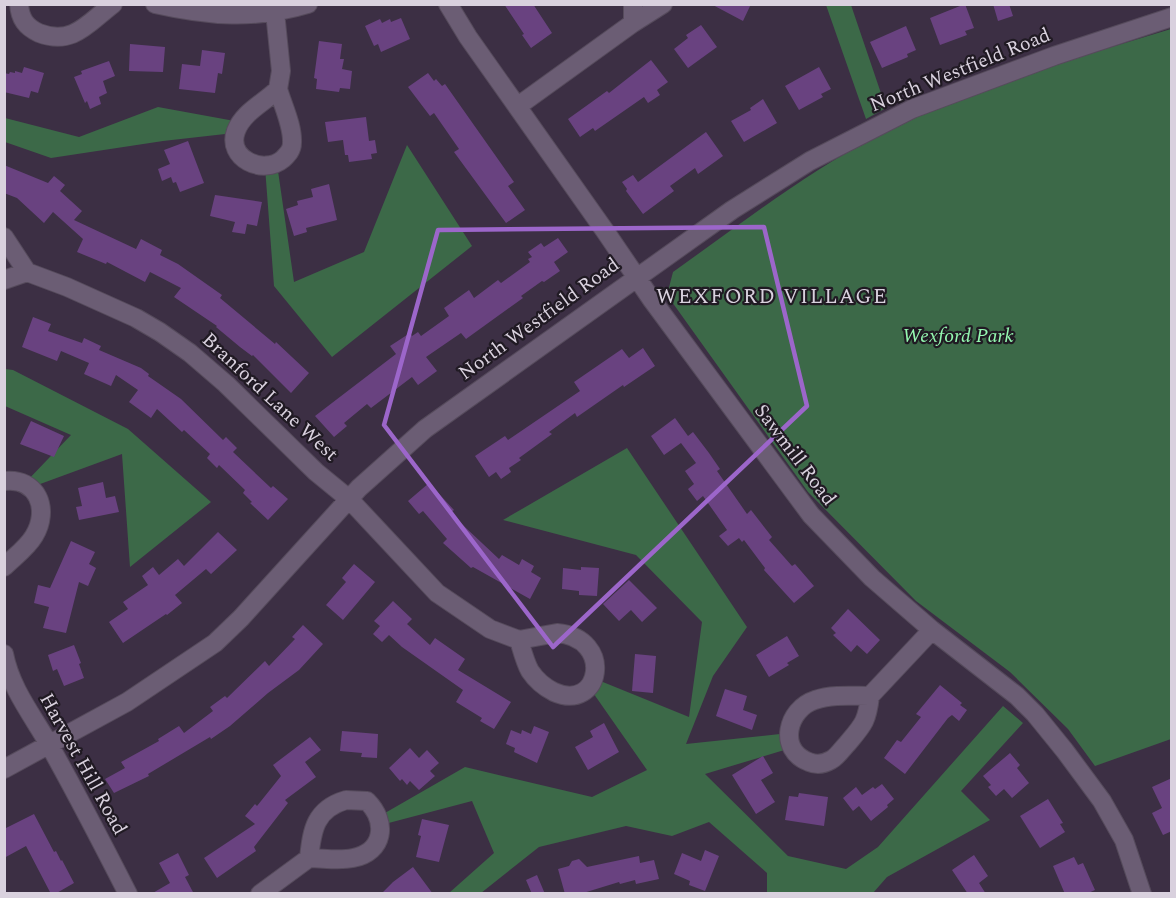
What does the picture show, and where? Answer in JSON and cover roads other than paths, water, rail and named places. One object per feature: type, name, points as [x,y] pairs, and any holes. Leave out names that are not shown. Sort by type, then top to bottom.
[{"type":"street","points":[[19,4],[20,16],[30,29],[56,38],[80,32],[113,4]]},
{"type":"street","points":[[155,4],[198,13],[247,16],[308,4]]},
{"type":"street","name":"Sawmill Road","points":[[448,4],[468,37],[637,278],[811,515],[872,578],[932,630],[1017,696],[1035,714],[1065,750],[1102,801],[1124,840],[1142,894]]},
{"type":"street","points":[[633,4],[633,23]]},
{"type":"street","points":[[518,106],[663,4]]},
{"type":"street","points":[[276,12],[282,71],[278,89]]},
{"type":"street","name":"North Westfield Road","points":[[4,769],[127,702],[215,643],[248,611],[349,499],[425,429],[732,210],[800,167],[912,109],[994,77],[1172,17]]},
{"type":"street","points":[[4,237],[27,272],[4,280]]},
{"type":"street","name":"Branford Lane West","points":[[27,272],[136,318],[190,353],[226,384],[316,472],[349,499],[437,593],[490,629],[519,640]]},
{"type":"street","points":[[4,480],[25,483],[32,487],[38,496],[41,510],[36,533],[4,567]]},
{"type":"street","points":[[870,696],[827,697],[809,702],[790,724],[791,748],[797,757],[811,763],[821,764],[833,760],[866,722],[870,696],[932,630]]},
{"type":"street","name":"Harvest Hill Road","points":[[4,654],[16,689],[50,745],[128,894]]},
{"type":"street","points":[[260,894],[309,858]]},
{"type":"district","name":"WEXFORD VILLAGE","points":[[772,297]]},
{"type":"park label","name":"Wexford Park","points":[[958,336]]}]
